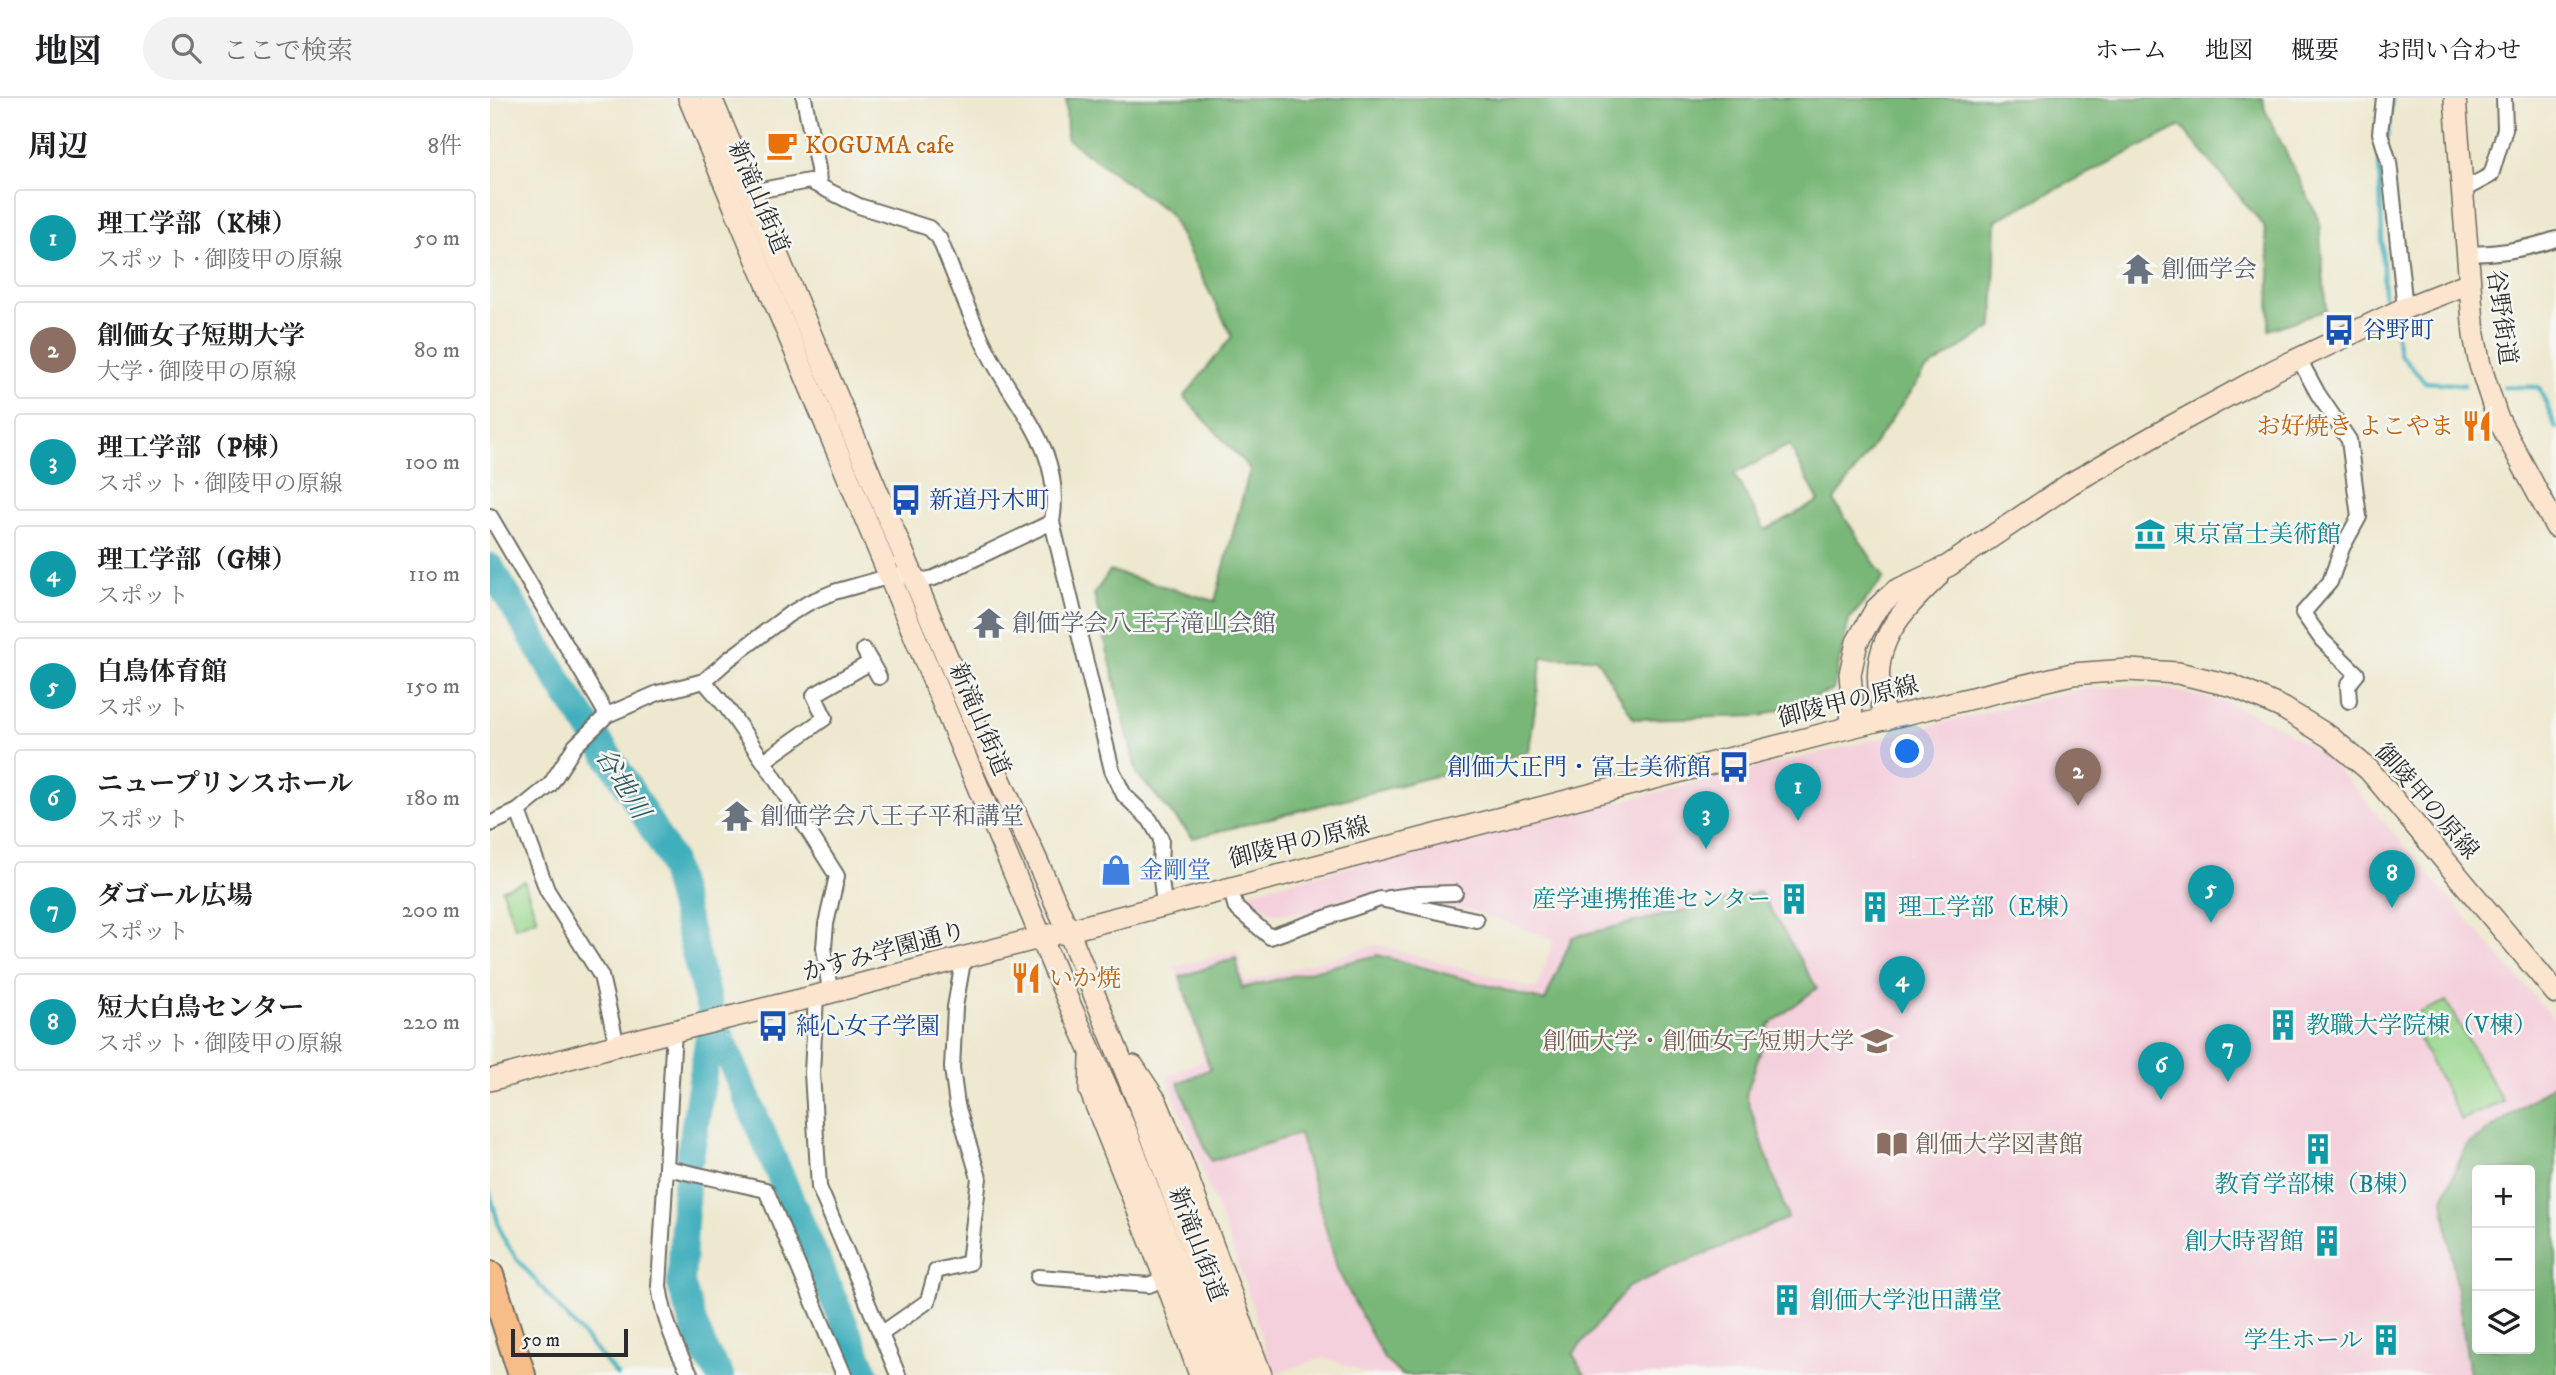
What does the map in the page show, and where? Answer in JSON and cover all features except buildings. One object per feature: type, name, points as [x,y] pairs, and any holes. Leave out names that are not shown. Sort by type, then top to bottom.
[{"type":"highway","points":[[490,1275],[522,1375]]},
{"type":"main road","name":"新滝山街道","points":[[689,98],[902,576],[979,735],[1068,930],[1147,1124],[1234,1371]]},
{"type":"main road","name":"新滝山街道","points":[[711,98],[751,192],[1042,937],[1234,1371]]},
{"type":"main road","name":"谷野街道","points":[[2455,98],[2473,335],[2490,398],[2508,439],[2556,527]]},
{"type":"main road","points":[[1850,727],[1850,674],[1857,642],[1876,609],[1895,591],[1948,566],[2122,452],[2300,359],[2405,308],[2469,283]]},
{"type":"main road","points":[[1886,719],[1876,678],[1880,656],[1904,608],[1948,566]]},
{"type":"main road","name":"御陵甲の原線","points":[[1042,937],[1850,727],[2072,674],[2128,670],[2178,673],[2234,686],[2283,708],[2330,737],[2369,770],[2556,993]]},
{"type":"main road","name":"かすみ学園通り","points":[[678,1030],[1042,937]]},
{"type":"main road","points":[[1108,1029],[1156,1101],[1182,1163],[1234,1371]]},
{"type":"main road","points":[[490,1080],[678,1030]]},
{"type":"main road","points":[[1091,1051],[1090,1090],[1165,1278],[1234,1371]]},
{"type":"street","points":[[804,98],[819,186]]},
{"type":"street","points":[[2384,98],[2379,133],[2389,162],[2405,308]]},
{"type":"street","points":[[2463,190],[2491,175],[2505,129],[2504,98]]},
{"type":"street","points":[[751,192],[809,181],[859,206],[929,228],[939,238],[987,350],[1043,443],[1056,499],[1052,522],[1112,770],[1124,795],[1150,820],[1161,839],[1160,871],[1164,904]]},
{"type":"street","points":[[2467,254],[2506,251],[2556,239]]},
{"type":"street","points":[[2300,359],[2318,394],[2349,440],[2359,517],[2342,548],[2330,582],[2303,613],[2322,640],[2357,674],[2348,685],[2349,701]]},
{"type":"street","points":[[490,516],[606,717]]},
{"type":"street","points":[[490,824],[518,811],[550,785],[575,746],[606,717],[658,693],[704,681],[739,652],[810,602],[834,592],[902,576],[924,580],[934,578],[1052,522]]},
{"type":"street","points":[[764,761],[825,718],[814,695],[867,656],[879,677]]},
{"type":"street","points":[[704,681],[764,761],[837,876],[826,924],[823,994],[812,1073],[819,1187],[898,1375]]},
{"type":"street","points":[[518,811],[547,890],[601,976],[617,1045]]},
{"type":"street","points":[[1230,887],[1236,908],[1270,937],[1380,899],[1455,893]]},
{"type":"street","points":[[1380,899],[1476,920]]},
{"type":"street","points":[[881,1334],[929,1301],[936,1270],[969,1263],[979,1178],[957,1105],[952,1068],[955,1007],[964,956]]},
{"type":"street","points":[[678,1030],[659,1286],[663,1315],[679,1355],[691,1375]]},
{"type":"street","points":[[667,1168],[766,1190],[844,1375]]},
{"type":"street","points":[[1038,1277],[1149,1285],[1165,1278]]},
{"type":"street","points":[[1090,1297],[1092,1281]]},
{"type":"shaded area","name":"創価大学・創価女子短期大学","points":[[2127,686],[2167,689],[2224,702],[2275,724],[2323,755],[2359,793],[2556,1022],[2556,1375],[1369,1375],[1325,1357],[1273,1374],[1244,1280],[1167,1076],[1204,1060],[1175,967],[1237,951],[1245,982],[1377,945],[1537,989],[1554,939],[1467,909],[1274,913],[1244,893],[2082,689]]},
{"type":"green space","points":[[1066,98],[2263,98],[2265,110],[2319,220],[2326,310],[2269,330],[2270,266],[2264,226],[2181,126],[1996,220],[1993,327],[1926,370],[1834,501],[1884,578],[1849,620],[1833,690],[1761,716],[1634,719],[1596,658],[1542,657],[1529,752],[1193,838],[1137,774],[1094,594],[1110,571],[1215,601],[1250,469],[1184,397],[1232,336],[1169,213],[1067,139]],"holes":[[[1789,445],[1819,501],[1765,530],[1734,474]]]},
{"type":"green space","points":[[524,881],[537,919],[515,927],[502,889]]},
{"type":"green space","points":[[1760,892],[1817,988],[1769,1025],[1746,1095],[1788,1218],[1628,1287],[1573,1354],[1585,1375],[1401,1375],[1384,1359],[1338,1271],[1299,1134],[1211,1161],[1178,1083],[1210,1069],[1180,977],[1236,958],[1242,988],[1378,955],[1545,1001],[1572,937]]},
{"type":"green space","points":[[2446,1001],[2503,1102],[2461,1120],[2408,1018]]},
{"type":"green space","points":[[2556,1083],[2556,1375],[2470,1375],[2443,1199],[2466,1146]]},
{"type":"waterway","points":[[2387,137],[2392,98]]},
{"type":"waterway","points":[[2381,152],[2379,157],[2384,294],[2387,304]]},
{"type":"waterway","points":[[2395,332],[2400,354],[2425,382],[2464,385]]},
{"type":"waterway","points":[[2504,387],[2539,387],[2556,428]]},
{"type":"waterway","name":"谷地川","points":[[490,567],[670,858],[712,1017],[866,1375]]},
{"type":"waterway","name":"谷地川","points":[[690,1157],[712,1017]]},
{"type":"waterway","name":"谷地川","points":[[686,1186],[681,1284],[706,1354],[720,1375]]},
{"type":"waterway","points":[[490,1194],[502,1236],[517,1259],[617,1375]]},
{"type":"place","name":"KOGUMA cafe","points":[[782,145]]},
{"type":"place","name":"創価学会","points":[[2138,269]]},
{"type":"place","name":"谷野町","points":[[2339,330]]},
{"type":"place","name":"お好焼き よこやま","points":[[2477,426]]},
{"type":"place","name":"新道丹木町","points":[[906,500]]},
{"type":"place","name":"東京富士美術館","points":[[2150,534]]},
{"type":"place","name":"創価学会八王子滝山会館","points":[[989,623]]},
{"type":"place","name":"創価大正門・富士美術館","points":[[1734,767]]},
{"type":"place","name":"創価女子短期大学","points":[[2078,806]]},
{"type":"place","name":"創価学会八王子平和講堂","points":[[737,816]]},
{"type":"place","name":"理工学部（K棟）","points":[[1798,821]]},
{"type":"place","name":"理工学部（P棟）","points":[[1706,849]]},
{"type":"place","name":"金剛堂","points":[[1116,870]]},
{"type":"place","name":"産学連携推進センター","points":[[1794,899]]},
{"type":"place","name":"理工学部（E棟）","points":[[1875,907]]},
{"type":"place","name":"短大白鳥センター","points":[[2392,908]]},
{"type":"place","name":"白鳥体育館","points":[[2211,923]]},
{"type":"place","name":"いか焼","points":[[1026,978]]},
{"type":"place","name":"理工学部（G棟）","points":[[1902,1014]]},
{"type":"place","name":"教職大学院棟（V棟）","points":[[2283,1025]]},
{"type":"place","name":"純心女子学園","points":[[773,1026]]},
{"type":"place","name":"創価大学・創価女子短期大学","points":[[1877,1041]]},
{"type":"place","name":"ダゴール広場","points":[[2228,1082]]},
{"type":"place","name":"ニュープリンスホール","points":[[2161,1100]]},
{"type":"place","name":"創価大学図書館","points":[[1892,1144]]},
{"type":"place","name":"教育学部棟（B棟）","points":[[2318,1149]]},
{"type":"place","name":"創大時習館","points":[[2327,1241]]},
{"type":"place","name":"創価大学池田講堂","points":[[1787,1300]]},
{"type":"place","name":"学生ホール","points":[[2386,1340]]}]
